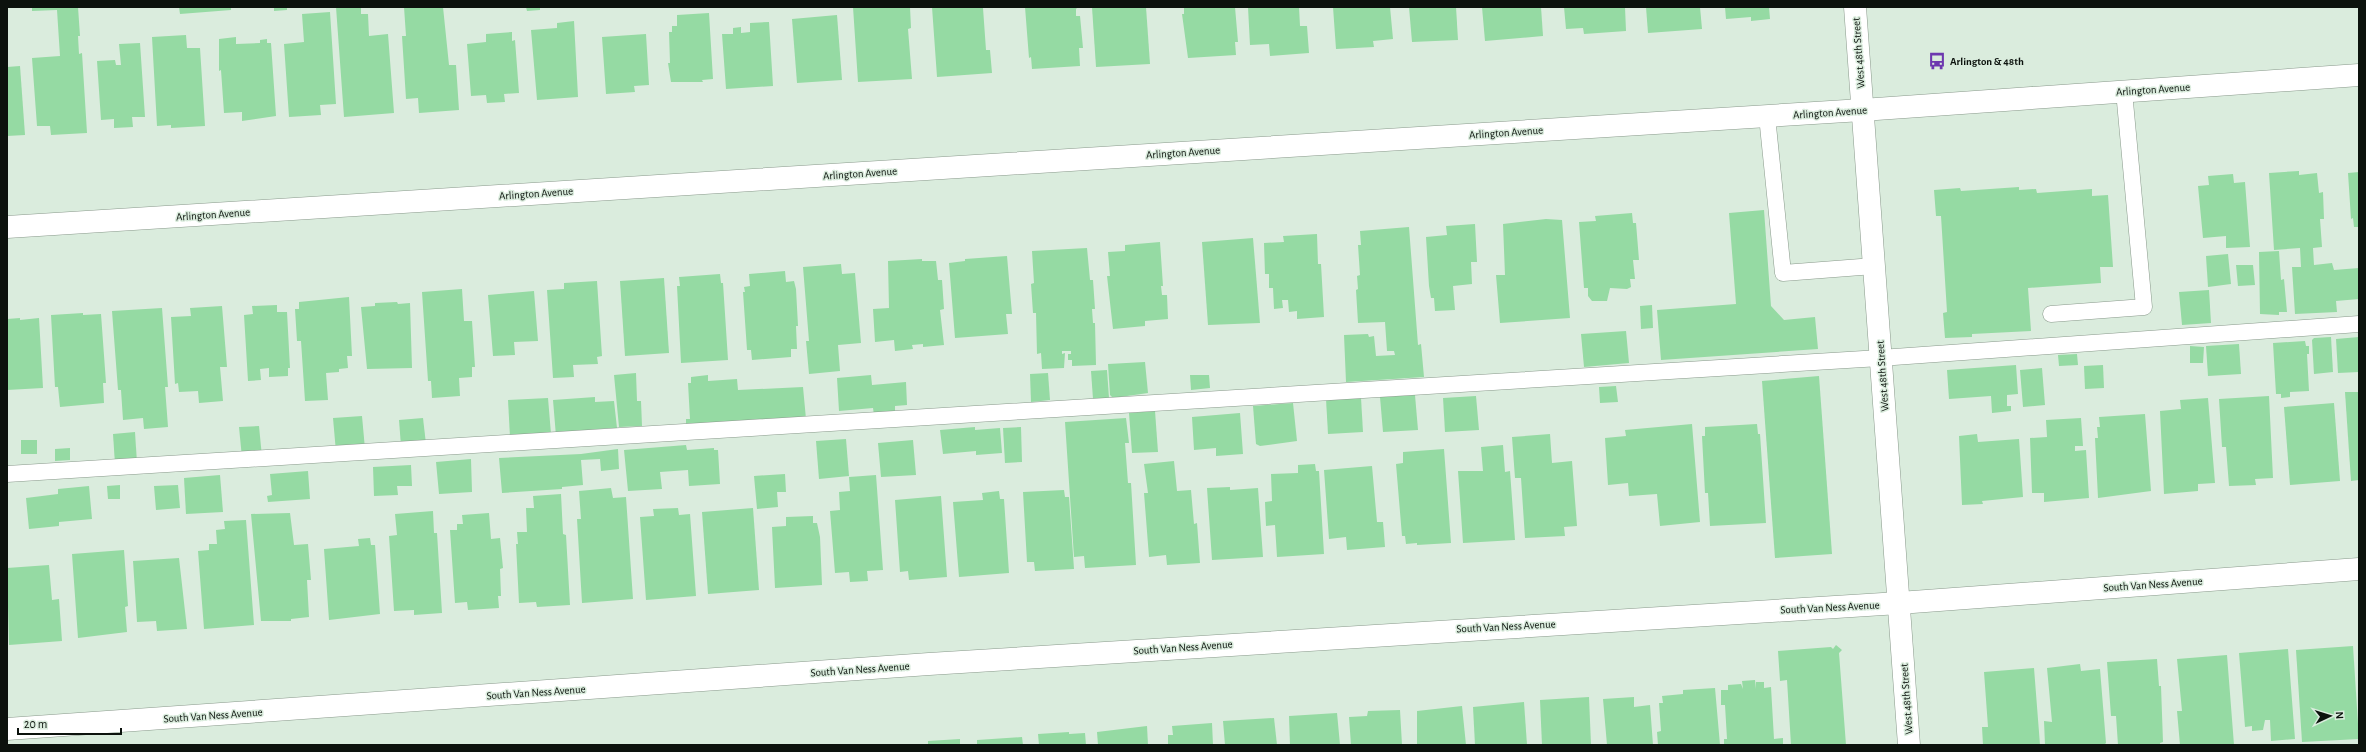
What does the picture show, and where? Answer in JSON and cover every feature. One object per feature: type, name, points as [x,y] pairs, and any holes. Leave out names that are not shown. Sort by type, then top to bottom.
[{"type":"street","name":"West 48th Street","points":[[1855,7],[1909,745]]},
{"type":"street","name":"Arlington Avenue","points":[[7,227],[1862,110],[2359,74]]},
{"type":"street","name":"South Van Ness Avenue","points":[[7,729],[953,662],[1899,603],[2359,569]]},
{"type":"lane","points":[[2051,314],[2144,307],[2124,91]]},
{"type":"lane","points":[[1767,116],[1783,273],[1874,266]]},
{"type":"lane","points":[[7,474],[1880,358],[2359,324]]},
{"type":"building","points":[[32,7],[78,7],[80,36],[78,36],[79,54],[82,53],[87,133],[51,135],[50,126],[37,126],[32,58],[60,56],[57,10],[32,11]]},
{"type":"building","points":[[179,7],[231,7],[231,10],[180,14]]},
{"type":"building","points":[[274,7],[287,7],[287,10],[274,11]]},
{"type":"building","points":[[336,7],[361,7],[361,14],[368,14],[369,36],[388,34],[394,113],[344,117]]},
{"type":"building","points":[[404,7],[443,7],[449,65],[456,65],[459,110],[419,113],[418,98],[406,99],[402,36],[406,36]]},
{"type":"building","points":[[526,7],[540,7],[540,10],[527,11]]},
{"type":"building","points":[[853,7],[910,7],[911,28],[908,29],[912,79],[858,82]]},
{"type":"building","points":[[932,7],[983,8],[986,50],[990,50],[992,73],[937,77]]},
{"type":"building","points":[[1025,7],[1078,7],[1076,9],[1076,16],[1080,16],[1083,48],[1079,48],[1080,66],[1032,69],[1031,57],[1029,58]]},
{"type":"building","points":[[1092,7],[1146,7],[1150,64],[1096,67]]},
{"type":"building","points":[[1184,7],[1235,7],[1238,42],[1235,42],[1236,55],[1188,58],[1182,14],[1184,14]]},
{"type":"building","points":[[1248,7],[1299,7],[1300,26],[1307,26],[1309,53],[1270,56],[1269,44],[1250,45]]},
{"type":"building","points":[[1333,7],[1390,7],[1393,39],[1373,41],[1374,47],[1336,49]]},
{"type":"building","points":[[1409,7],[1456,7],[1458,40],[1412,42]]},
{"type":"building","points":[[1482,7],[1541,7],[1543,36],[1485,41]]},
{"type":"building","points":[[1564,7],[1625,7],[1626,31],[1584,34],[1583,28],[1566,29]]},
{"type":"building","points":[[1646,7],[1700,7],[1702,29],[1648,33]]},
{"type":"building","points":[[1725,7],[1769,7],[1770,19],[1751,21],[1751,17],[1726,19]]},
{"type":"building","points":[[330,12],[336,104],[320,105],[321,115],[289,117],[284,44],[304,42],[302,14]]},
{"type":"building","points":[[709,13],[713,79],[702,80],[703,82],[671,82],[668,63],[670,63],[669,32],[672,32],[672,26],[677,26],[677,15]]},
{"type":"building","points":[[837,15],[842,80],[797,83],[792,19]]},
{"type":"building","points":[[574,21],[578,97],[537,100],[531,30],[557,28],[557,23]]},
{"type":"building","points":[[769,22],[773,86],[726,89],[722,34],[733,34],[733,28],[741,27],[741,33],[750,32],[750,23]]},
{"type":"building","points":[[512,32],[512,41],[515,40],[519,93],[504,94],[505,102],[487,103],[486,95],[471,96],[467,44],[486,42],[486,34]]},
{"type":"building","points":[[646,34],[649,85],[634,86],[635,92],[606,94],[602,37]]},
{"type":"building","points":[[186,35],[187,48],[200,48],[205,126],[171,128],[171,125],[157,126],[152,37]]},
{"type":"building","points":[[236,37],[236,44],[260,43],[260,40],[267,39],[267,43],[271,43],[276,116],[242,121],[242,112],[224,113],[221,70],[219,71],[219,39]]},
{"type":"building","points":[[140,43],[145,117],[132,117],[133,127],[114,128],[114,119],[101,120],[97,61],[115,60],[116,65],[121,65],[119,44]]},
{"type":"building","points":[[20,66],[25,135],[7,136],[7,67]]},
{"type":"building","points":[[2299,171],[2299,175],[2317,173],[2319,193],[2323,192],[2324,219],[2320,219],[2322,247],[2313,248],[2314,265],[2332,263],[2334,270],[2359,268],[2359,299],[2336,301],[2337,312],[2295,314],[2292,267],[2301,267],[2300,248],[2274,250],[2269,173]]},
{"type":"building","points":[[2359,172],[2359,227],[2354,227],[2353,218],[2351,219],[2348,173]]},
{"type":"building","points":[[2233,174],[2234,183],[2245,182],[2250,247],[2226,248],[2226,236],[2203,238],[2198,186],[2209,185],[2208,176]]},
{"type":"building","points":[[2019,187],[2019,190],[2036,189],[2037,193],[2092,189],[2092,196],[2108,195],[2113,267],[2100,267],[2101,283],[2028,288],[2031,331],[1972,334],[1972,337],[1945,338],[1943,313],[1947,312],[1941,216],[1936,216],[1934,190],[1960,188],[1961,191]]},
{"type":"building","points":[[1764,210],[1771,306],[1784,320],[1815,317],[1818,349],[1661,360],[1657,310],[1736,304],[1729,213]]},
{"type":"building","points":[[1632,213],[1633,223],[1636,223],[1639,260],[1633,260],[1635,279],[1630,279],[1631,287],[1627,289],[1610,288],[1607,301],[1592,301],[1588,296],[1588,288],[1584,288],[1579,222],[1596,221],[1595,216]]},
{"type":"building","points":[[1546,219],[1562,220],[1570,318],[1500,323],[1496,275],[1505,275],[1503,224]]},
{"type":"building","points":[[1475,224],[1477,262],[1471,262],[1472,284],[1453,286],[1455,310],[1435,311],[1434,298],[1431,298],[1429,286],[1426,237],[1447,235],[1446,226]]},
{"type":"building","points":[[1409,227],[1418,345],[1421,344],[1424,377],[1346,382],[1344,335],[1368,334],[1369,337],[1374,336],[1376,356],[1395,355],[1394,351],[1387,351],[1385,322],[1358,323],[1356,290],[1358,289],[1357,276],[1360,275],[1358,245],[1361,245],[1360,231]]},
{"type":"building","points":[[1317,234],[1318,264],[1321,264],[1324,317],[1297,319],[1297,311],[1289,312],[1288,300],[1282,300],[1283,308],[1274,309],[1273,288],[1269,288],[1269,274],[1265,274],[1264,243],[1284,242],[1283,236]]},
{"type":"building","points":[[1253,238],[1260,323],[1208,325],[1202,242]]},
{"type":"building","points":[[1160,242],[1163,286],[1161,286],[1162,295],[1167,295],[1168,319],[1145,321],[1145,326],[1113,329],[1107,276],[1110,276],[1108,252],[1125,251],[1125,245]]},
{"type":"building","points":[[1087,248],[1090,280],[1093,280],[1095,309],[1092,309],[1093,323],[1095,323],[1096,365],[1072,366],[1072,360],[1068,360],[1068,354],[1071,354],[1071,351],[1062,351],[1062,354],[1065,353],[1064,368],[1042,369],[1041,353],[1037,354],[1036,313],[1033,313],[1031,284],[1034,283],[1032,251]]},
{"type":"building","points":[[2279,251],[2281,280],[2284,279],[2287,312],[2279,312],[2279,315],[2260,314],[2259,252]]},
{"type":"building","points":[[2228,254],[2231,284],[2208,287],[2206,256]]},
{"type":"building","points":[[1007,256],[1012,314],[1006,314],[1008,334],[955,338],[949,263],[965,261],[965,259]]},
{"type":"building","points":[[922,259],[922,261],[936,261],[938,280],[942,280],[944,309],[940,310],[944,345],[923,347],[923,344],[912,345],[913,349],[895,351],[894,340],[875,342],[873,309],[889,308],[888,261]]},
{"type":"building","points":[[841,264],[842,274],[855,273],[861,343],[838,345],[840,371],[809,374],[806,341],[809,341],[803,267]]},
{"type":"building","points":[[2236,265],[2253,265],[2255,285],[2238,286]]},
{"type":"building","points":[[785,271],[786,282],[794,281],[796,289],[798,326],[796,326],[797,349],[791,349],[791,357],[752,360],[751,350],[747,350],[743,292],[745,292],[744,287],[750,286],[749,274]]},
{"type":"building","points":[[720,274],[721,283],[723,283],[728,360],[681,363],[677,286],[680,286],[679,277]]},
{"type":"building","points":[[664,278],[669,353],[625,356],[620,281]]},
{"type":"building","points":[[597,281],[602,356],[597,357],[598,364],[573,365],[574,377],[553,378],[547,290],[564,289],[564,283]]},
{"type":"building","points":[[462,289],[464,321],[472,321],[475,367],[472,367],[472,377],[459,378],[460,396],[432,398],[431,381],[428,381],[422,292]]},
{"type":"building","points":[[2209,290],[2211,323],[2182,325],[2179,292]]},
{"type":"building","points":[[534,291],[538,341],[514,342],[515,355],[493,356],[488,295]]},
{"type":"building","points":[[349,297],[352,356],[347,356],[348,368],[339,369],[339,372],[326,373],[328,400],[305,401],[301,341],[297,341],[295,309],[299,309],[299,302]]},
{"type":"building","points":[[397,302],[398,304],[410,303],[412,368],[367,369],[361,307],[375,306],[375,303]]},
{"type":"building","points":[[277,305],[277,312],[287,312],[290,368],[288,368],[288,376],[269,377],[269,368],[260,369],[261,380],[248,381],[244,315],[253,314],[252,306]]},
{"type":"building","points":[[1652,305],[1653,328],[1641,329],[1640,306]]},
{"type":"building","points":[[222,306],[227,367],[220,367],[223,401],[199,403],[198,391],[179,392],[178,383],[175,384],[171,317],[191,316],[190,308]]},
{"type":"building","points":[[162,308],[168,387],[165,387],[168,427],[144,429],[143,418],[123,420],[121,390],[118,390],[112,311]]},
{"type":"building","points":[[83,313],[83,315],[101,314],[106,383],[103,383],[104,403],[60,407],[58,387],[55,387],[51,315]]},
{"type":"building","points":[[20,318],[20,320],[39,318],[43,388],[7,390],[7,319]]},
{"type":"building","points":[[1626,331],[1629,363],[1584,367],[1581,334]]},
{"type":"building","points":[[2331,337],[2333,372],[2314,374],[2312,340],[2314,338]]},
{"type":"building","points":[[2359,337],[2359,372],[2338,373],[2336,339]]},
{"type":"building","points":[[2305,341],[2306,346],[2309,346],[2309,354],[2307,354],[2309,391],[2290,392],[2290,397],[2281,398],[2281,394],[2276,394],[2273,343]]},
{"type":"building","points":[[2239,344],[2241,374],[2208,376],[2206,346]]},
{"type":"building","points":[[2190,346],[2204,347],[2203,363],[2190,363]]},
{"type":"building","points":[[2077,354],[2078,365],[2059,366],[2058,355]]},
{"type":"building","points":[[1145,362],[1148,393],[1113,398],[1110,395],[1108,364]]},
{"type":"building","points":[[2016,365],[2018,394],[2007,395],[2007,406],[2011,406],[2011,411],[1992,413],[1991,396],[1949,399],[1947,370]]},
{"type":"building","points":[[2103,365],[2104,388],[2085,389],[2084,366]]},
{"type":"building","points":[[2042,368],[2045,405],[2023,407],[2020,370]]},
{"type":"building","points":[[1107,370],[1109,398],[1093,399],[1091,371]]},
{"type":"building","points":[[636,373],[637,401],[641,401],[642,426],[619,427],[614,375]]},
{"type":"building","points":[[1048,373],[1050,400],[1031,402],[1030,374]]},
{"type":"building","points":[[708,375],[708,381],[737,379],[738,390],[803,387],[806,419],[686,428],[686,419],[690,419],[688,383],[691,383],[691,377]]},
{"type":"building","points":[[871,375],[872,385],[906,382],[907,405],[895,406],[895,413],[874,415],[873,408],[839,411],[837,378]]},
{"type":"building","points":[[1190,375],[1209,375],[1210,388],[1191,390]]},
{"type":"building","points":[[1819,376],[1832,554],[1775,558],[1762,381]]},
{"type":"building","points":[[1616,386],[1618,402],[1600,403],[1599,387]]},
{"type":"building","points":[[2345,392],[2359,392],[2359,480],[2351,481]]},
{"type":"building","points":[[1415,395],[1418,430],[1383,432],[1380,397]]},
{"type":"building","points":[[1476,396],[1479,430],[1445,432],[1443,398]]},
{"type":"building","points":[[2269,396],[2273,478],[2255,479],[2256,485],[2229,486],[2226,447],[2222,447],[2219,399]]},
{"type":"building","points":[[595,397],[595,402],[614,401],[617,428],[597,429],[598,433],[556,436],[553,400]]},
{"type":"building","points":[[548,398],[551,434],[510,437],[508,400]]},
{"type":"building","points":[[1361,398],[1363,432],[1328,434],[1326,399]]},
{"type":"building","points":[[2208,398],[2215,483],[2198,484],[2198,491],[2164,494],[2160,411],[2181,409],[2180,400]]},
{"type":"building","points":[[1293,403],[1297,441],[1260,446],[1256,444],[1253,406]]},
{"type":"building","points":[[2334,403],[2340,481],[2290,485],[2284,407]]},
{"type":"building","points":[[1155,411],[1158,452],[1132,453],[1129,413]]},
{"type":"building","points":[[1240,413],[1243,454],[1216,456],[1216,448],[1194,450],[1192,417]]},
{"type":"building","points":[[2145,414],[2151,491],[2098,498],[2095,438],[2098,438],[2097,427],[2100,427],[2099,417]]},
{"type":"building","points":[[362,416],[365,449],[336,452],[333,418]]},
{"type":"building","points":[[423,418],[426,444],[401,446],[399,420]]},
{"type":"building","points":[[1126,418],[1129,443],[1125,443],[1128,483],[1131,483],[1136,565],[1085,568],[1084,556],[1074,557],[1065,422]]},
{"type":"building","points":[[2081,418],[2083,446],[2075,446],[2075,451],[2086,450],[2089,498],[2044,502],[2044,493],[2032,493],[2030,438],[2047,437],[2046,420]]},
{"type":"building","points":[[1692,424],[1700,522],[1660,526],[1657,494],[1629,496],[1628,483],[1608,485],[1605,438],[1626,436],[1625,430]]},
{"type":"building","points":[[1757,424],[1758,434],[1760,434],[1766,523],[1710,526],[1708,493],[1705,493],[1702,436],[1705,436],[1705,427]]},
{"type":"building","points":[[259,426],[262,457],[242,458],[239,427]]},
{"type":"building","points":[[975,427],[975,430],[1000,428],[1002,453],[976,455],[976,451],[943,454],[940,430]]},
{"type":"building","points":[[1021,427],[1022,462],[1005,463],[1003,428]]},
{"type":"building","points":[[135,432],[137,463],[115,464],[113,434]]},
{"type":"building","points":[[1550,434],[1552,463],[1572,461],[1577,526],[1564,527],[1565,536],[1525,538],[1521,478],[1515,478],[1512,437]]},
{"type":"building","points":[[1977,434],[1978,442],[2019,439],[2023,497],[1982,501],[1983,504],[1962,505],[1959,436]]},
{"type":"building","points":[[846,439],[849,476],[819,479],[816,441]]},
{"type":"building","points":[[21,440],[37,440],[37,454],[21,454]]},
{"type":"building","points":[[913,440],[916,475],[881,477],[878,443]]},
{"type":"building","points":[[686,445],[687,450],[714,448],[714,450],[718,450],[720,484],[689,486],[688,470],[660,472],[662,489],[628,491],[624,450]]},
{"type":"building","points":[[1503,445],[1505,472],[1510,471],[1515,540],[1463,543],[1458,471],[1483,471],[1481,447]]},
{"type":"building","points":[[70,448],[70,460],[55,461],[55,449]]},
{"type":"building","points":[[618,449],[619,469],[601,471],[600,459],[581,460],[583,485],[562,487],[562,489],[502,493],[499,458],[581,454]]},
{"type":"building","points":[[1444,449],[1451,543],[1417,545],[1417,543],[1406,544],[1405,536],[1402,536],[1396,464],[1403,463],[1403,452]]},
{"type":"building","points":[[471,459],[472,492],[439,494],[436,462]]},
{"type":"building","points":[[1174,461],[1177,491],[1191,490],[1194,524],[1197,523],[1200,563],[1167,565],[1166,555],[1149,557],[1144,493],[1148,493],[1144,464]]},
{"type":"building","points":[[1315,464],[1316,471],[1319,471],[1324,554],[1277,557],[1275,525],[1266,526],[1265,502],[1272,501],[1271,474],[1298,473],[1298,465]]},
{"type":"building","points":[[411,465],[412,486],[397,486],[398,495],[374,496],[373,467]]},
{"type":"building","points":[[1372,466],[1377,522],[1383,522],[1385,547],[1347,550],[1346,537],[1329,539],[1324,470]]},
{"type":"building","points":[[308,471],[310,499],[268,502],[267,496],[272,495],[270,474]]},
{"type":"building","points":[[785,474],[786,492],[777,492],[778,507],[757,509],[754,476]]},
{"type":"building","points":[[220,475],[223,512],[186,514],[184,478]]},
{"type":"building","points":[[876,475],[883,570],[867,571],[868,581],[850,582],[849,572],[835,573],[830,511],[840,510],[839,492],[850,491],[849,477]]},
{"type":"building","points":[[120,485],[120,499],[108,499],[107,486]]},
{"type":"building","points":[[178,485],[180,508],[156,510],[154,486]]},
{"type":"building","points":[[89,486],[92,519],[59,522],[59,526],[29,529],[26,498],[58,494],[58,489]]},
{"type":"building","points":[[1230,487],[1230,490],[1258,488],[1263,557],[1212,560],[1207,488]]},
{"type":"building","points":[[611,488],[613,498],[626,497],[633,599],[582,603],[577,519],[581,519],[579,491]]},
{"type":"building","points":[[1064,490],[1065,497],[1069,497],[1074,569],[1035,571],[1034,562],[1027,562],[1023,492]]},
{"type":"building","points":[[999,491],[1000,499],[1004,499],[1009,573],[959,577],[953,502],[983,500],[982,493]]},
{"type":"building","points":[[561,494],[563,534],[566,535],[570,605],[537,607],[536,602],[519,603],[516,544],[518,544],[517,532],[527,532],[526,508],[534,508],[533,496]]},
{"type":"building","points":[[941,496],[947,577],[909,580],[908,571],[900,572],[895,500]]},
{"type":"building","points":[[678,508],[679,515],[690,514],[696,596],[646,600],[640,517],[654,516],[653,509]]},
{"type":"building","points":[[753,508],[759,590],[708,594],[702,512]]},
{"type":"building","points":[[433,511],[434,533],[437,533],[442,613],[414,615],[414,610],[394,611],[389,536],[397,535],[395,514]]},
{"type":"building","points":[[290,513],[294,545],[308,544],[311,580],[307,580],[309,617],[291,619],[291,621],[261,621],[251,514]]},
{"type":"building","points":[[489,513],[491,539],[500,538],[503,568],[500,569],[501,596],[498,596],[499,608],[468,610],[467,602],[455,603],[450,530],[457,530],[457,524],[463,524],[462,515]]},
{"type":"building","points":[[813,516],[813,523],[817,523],[820,537],[822,585],[775,588],[772,527],[786,526],[786,517]]},
{"type":"building","points":[[246,520],[254,625],[204,629],[198,551],[209,550],[209,544],[217,544],[216,530],[225,529],[224,521]]},
{"type":"building","points":[[370,538],[371,545],[375,545],[380,614],[329,620],[324,549],[359,546],[358,539]]},
{"type":"building","points":[[124,550],[128,606],[125,607],[127,632],[78,638],[72,554]]},
{"type":"building","points":[[179,558],[187,629],[157,631],[156,621],[137,622],[133,561]]},
{"type":"building","points":[[49,565],[52,600],[59,599],[62,641],[9,645],[7,568]]},
{"type":"building","points":[[1836,645],[1842,650],[1839,653],[1846,745],[1791,745],[1787,680],[1780,681],[1778,651],[1831,647],[1833,649]]},
{"type":"building","points":[[2353,646],[2359,739],[2302,742],[2296,650]]},
{"type":"building","points":[[2288,649],[2295,739],[2271,741],[2270,720],[2265,720],[2263,730],[2252,731],[2252,726],[2245,727],[2239,653]]},
{"type":"building","points":[[2227,655],[2234,745],[2180,745],[2177,711],[2182,711],[2177,659]]},
{"type":"building","points":[[2157,659],[2159,686],[2161,686],[2163,742],[2160,743],[2160,745],[2118,745],[2116,716],[2111,716],[2107,662]]},
{"type":"building","points":[[2080,664],[2081,671],[2100,669],[2106,743],[2104,745],[2045,745],[2044,721],[2052,722],[2047,668]]},
{"type":"building","points":[[2034,668],[2040,745],[1983,745],[1982,727],[1988,727],[1984,672]]},
{"type":"building","points":[[1755,680],[1756,689],[1756,682],[1764,682],[1764,688],[1771,687],[1774,739],[1783,738],[1783,745],[1724,745],[1724,739],[1727,739],[1725,705],[1721,705],[1721,690],[1728,690],[1728,685],[1741,684],[1743,689],[1742,681]]},
{"type":"building","points":[[1715,688],[1720,745],[1658,745],[1657,732],[1661,731],[1659,703],[1663,703],[1662,696],[1683,694],[1683,690]]},
{"type":"building","points":[[1589,697],[1591,745],[1542,745],[1540,700]]},
{"type":"building","points":[[1634,697],[1634,707],[1650,705],[1653,745],[1607,745],[1603,699]]},
{"type":"building","points":[[1524,702],[1527,745],[1475,745],[1473,707]]},
{"type":"building","points":[[1462,706],[1466,745],[1417,745],[1417,711]]},
{"type":"building","points":[[1400,710],[1402,745],[1351,745],[1349,717],[1367,716],[1368,711]]},
{"type":"building","points":[[1337,713],[1340,745],[1290,745],[1289,716]]},
{"type":"building","points":[[1274,718],[1277,745],[1225,745],[1223,721]]},
{"type":"building","points":[[1212,723],[1213,745],[1168,745],[1168,735],[1173,735],[1172,726]]},
{"type":"building","points":[[1147,726],[1148,745],[1098,745],[1097,732]]},
{"type":"building","points":[[1069,732],[1069,734],[1085,733],[1086,745],[1039,745],[1038,734]]},
{"type":"building","points":[[1022,737],[1023,745],[977,745],[977,740]]},
{"type":"building","points":[[960,739],[960,745],[928,745],[928,741]]},
{"type":"place","name":"Arlington & 48th","points":[[1937,61]]}]
